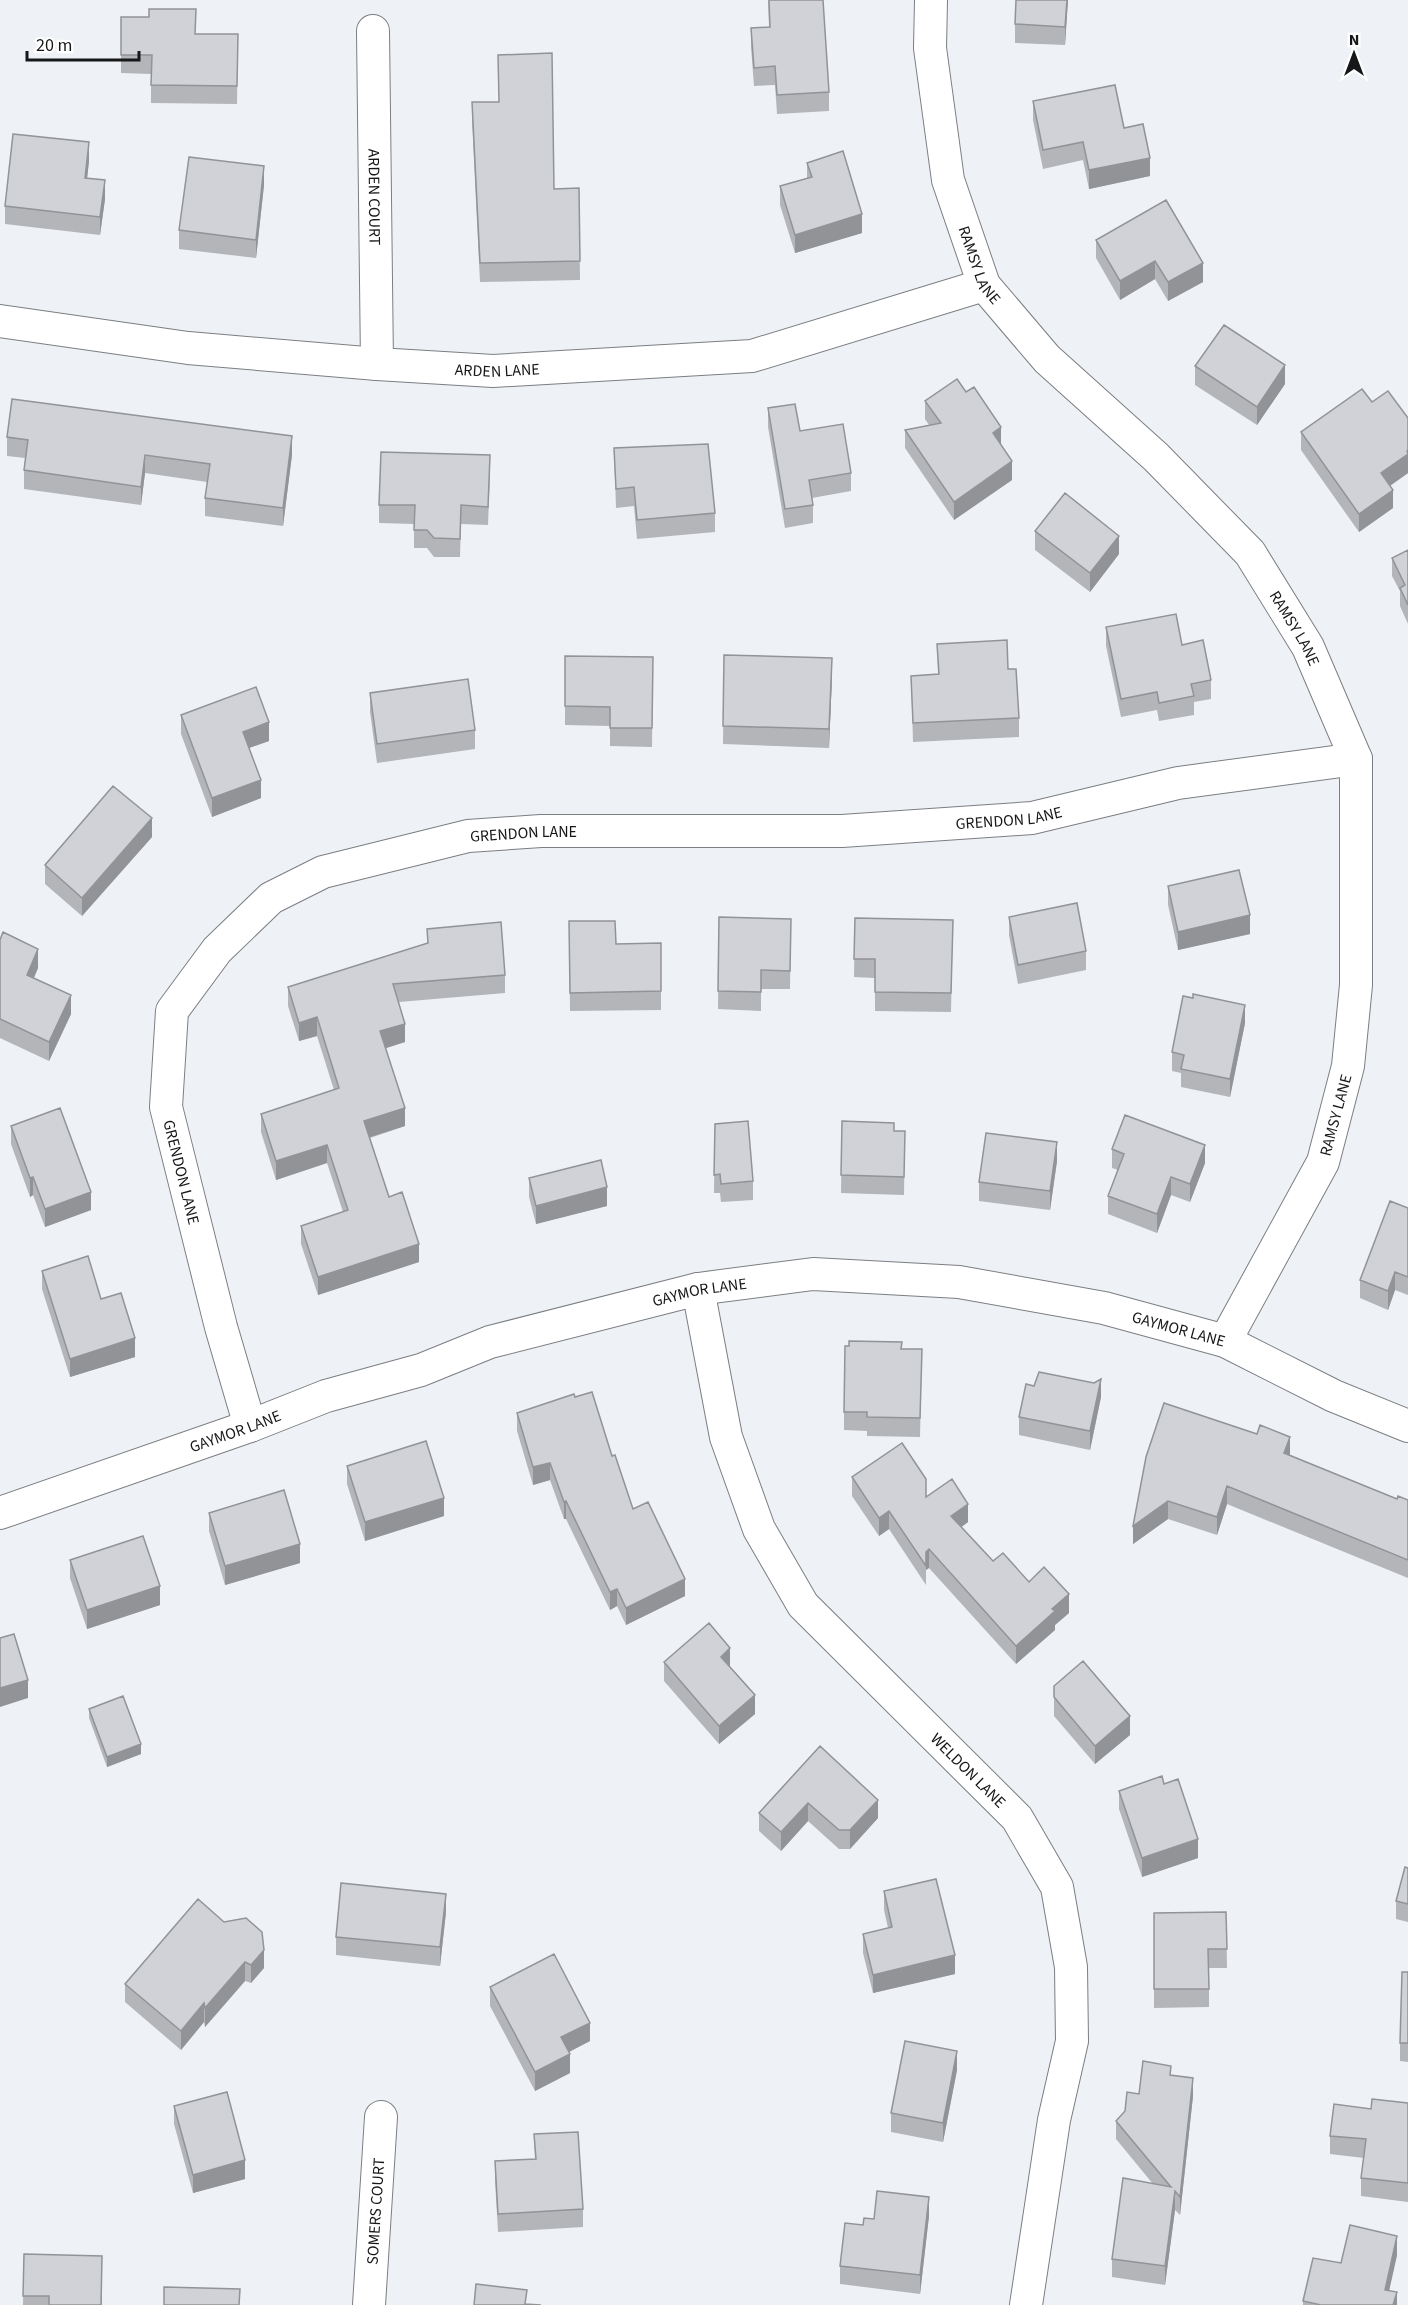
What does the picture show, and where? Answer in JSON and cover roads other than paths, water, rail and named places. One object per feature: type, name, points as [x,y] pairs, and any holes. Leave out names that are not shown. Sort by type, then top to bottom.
[{"type":"street","name":"RAMSY LANE","points":[[931,0],[930,48],[948,180],[984,285],[1047,359],[1156,457],[1250,554],[1308,647],[1356,759],[1356,985],[1348,1066],[1323,1162],[1225,1341]]},
{"type":"street","name":"ARDEN COURT","points":[[373,31],[377,364]]},
{"type":"street","name":"ARDEN LANE","points":[[0,321],[188,348],[493,371],[752,356],[984,285]]},
{"type":"street","name":"GRENDON LANE","points":[[250,1426],[221,1327],[166,1107],[172,1011],[217,950],[271,898],[323,872],[468,836],[541,831],[842,831],[1032,819],[1178,783],[1356,759]]},
{"type":"street","name":"GAYMOR LANE","points":[[0,1513],[250,1426],[326,1396],[421,1370],[490,1342],[698,1289],[813,1274],[959,1282],[1104,1308],[1225,1341],[1334,1396],[1408,1426]]},
{"type":"street","name":"WELDON LANE","points":[[698,1289],[726,1437],[759,1529],[803,1605],[1017,1818],[1057,1887],[1071,1967],[1072,2041],[1054,2120],[1026,2305]]},
{"type":"street","name":"SOMERS COURT","points":[[369,2305],[381,2117]]}]
